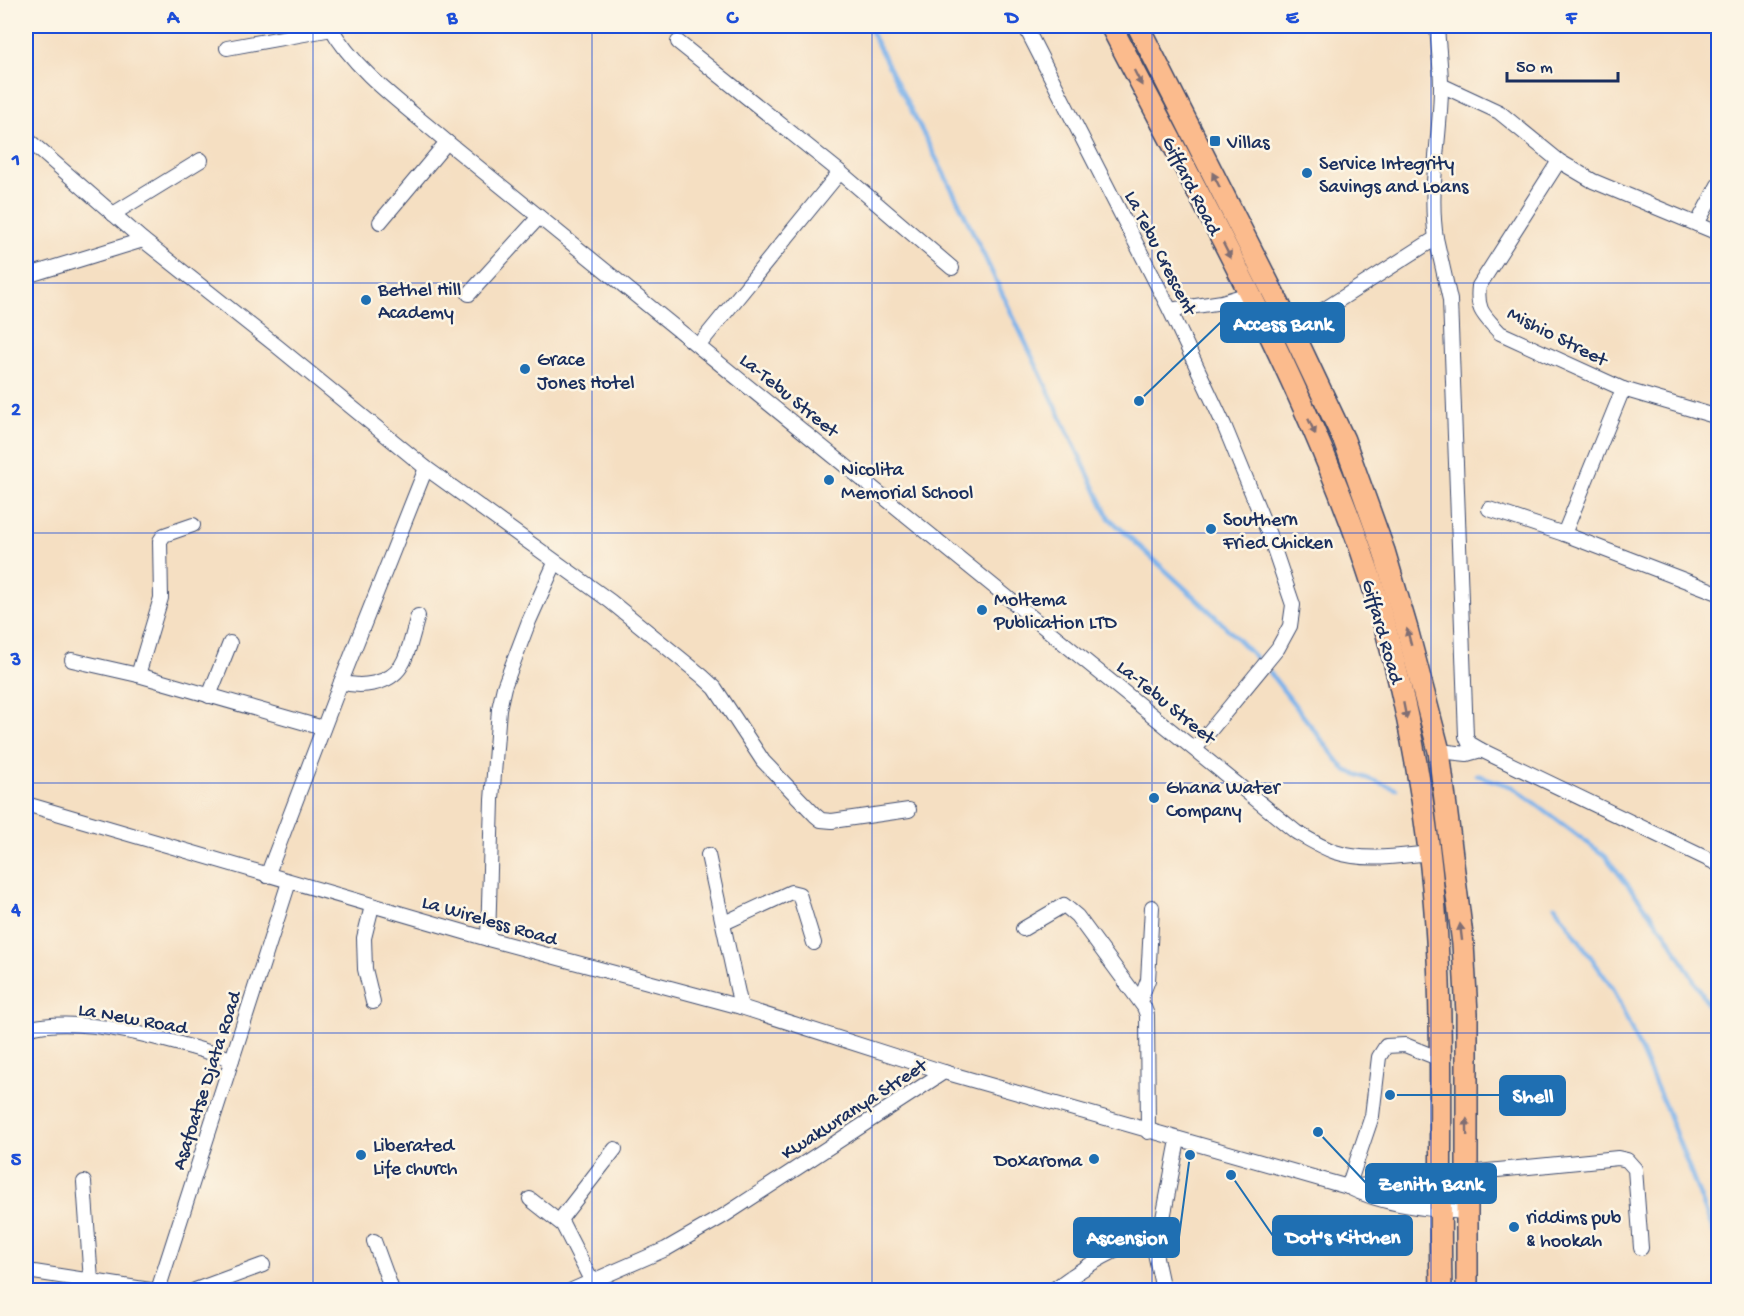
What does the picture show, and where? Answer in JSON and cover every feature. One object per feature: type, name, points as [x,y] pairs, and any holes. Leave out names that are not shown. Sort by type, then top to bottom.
[{"type":"main road","name":"Giffard Road","points":[[1112,26],[1249,294],[1318,440],[1361,552],[1397,673],[1424,808],[1430,853],[1439,975],[1441,1290]]},
{"type":"main road","name":"Giffard Road","points":[[1138,26],[1292,330],[1344,440],[1384,551],[1407,629],[1438,751],[1463,944],[1467,1013],[1467,1290]]},
{"type":"street","name":"La Tebu Crescent","points":[[1025,26],[1170,310],[1224,425],[1270,537],[1293,605],[1290,626],[1278,648],[1195,749]]},
{"type":"street","points":[[1437,26],[1441,85],[1433,217],[1450,300],[1466,736],[1469,743],[1481,750],[1719,864]]},
{"type":"street","points":[[228,48],[331,27]]},
{"type":"street","name":"La-Tebu Street","points":[[331,27],[338,40],[353,58],[447,142],[1296,832],[1335,852],[1373,858],[1430,853]]},
{"type":"street","points":[[678,42],[840,172],[952,268]]},
{"type":"street","points":[[1441,85],[1499,112],[1559,161],[1593,181],[1719,233]]},
{"type":"street","points":[[26,138],[143,240],[278,346],[426,468],[610,602],[715,688],[763,761],[821,820],[832,821],[909,810]]},
{"type":"street","points":[[380,222],[447,142]]},
{"type":"street","points":[[113,214],[201,160]]},
{"type":"street","name":"Mishio Street","points":[[1559,161],[1479,286],[1477,303],[1485,317],[1500,333],[1623,389],[1719,417]]},
{"type":"street","points":[[699,345],[840,172]]},
{"type":"street","points":[[1696,224],[1719,184]]},
{"type":"street","points":[[469,294],[539,217]]},
{"type":"street","points":[[1292,330],[1436,238]]},
{"type":"street","points":[[26,276],[143,240]]},
{"type":"street","points":[[1170,310],[1222,302],[1249,294]]},
{"type":"street","points":[[1564,534],[1623,389]]},
{"type":"street","points":[[267,876],[340,682],[426,468]]},
{"type":"street","points":[[1489,509],[1564,534],[1719,592]]},
{"type":"street","points":[[138,675],[161,598],[160,541],[164,535],[193,525]]},
{"type":"street","points":[[488,939],[492,800],[499,709],[504,687],[529,621],[555,563]]},
{"type":"street","points":[[340,682],[351,685],[376,683],[399,669],[418,616]]},
{"type":"street","points":[[209,696],[230,644]]},
{"type":"street","points":[[72,660],[138,675],[323,728]]},
{"type":"street","points":[[1438,751],[1467,754],[1481,750]]},
{"type":"street","name":"La Wireless Road","points":[[26,804],[488,939],[741,1007],[944,1072]]},
{"type":"street","points":[[708,855],[741,1007]]},
{"type":"street","name":"Asafoatse Djata Road","points":[[158,1290],[289,882]]},
{"type":"street","points":[[724,923],[791,892],[799,894],[814,943]]},
{"type":"street","points":[[1023,929],[1064,905],[1077,916],[1140,1001],[1147,1015],[1148,1132]]},
{"type":"street","points":[[372,906],[364,938],[365,969],[373,1002]]},
{"type":"street","points":[[1140,1001],[1148,980],[1152,907]]},
{"type":"street","name":"La New Road","points":[[26,1029],[37,1025],[89,1025],[158,1037],[232,1059]]},
{"type":"street","points":[[1348,1187],[1372,1116],[1379,1057],[1386,1046],[1405,1046],[1440,1059]]},
{"type":"street","name":"Kwakwranya Street","points":[[572,1290],[666,1249],[725,1215],[944,1072],[1148,1132],[1348,1187],[1368,1185],[1439,1202],[1467,1204]]},
{"type":"street","points":[[1053,1290],[1072,1276],[1123,1248],[1152,1239],[1161,1229],[1178,1140]]},
{"type":"street","points":[[559,1221],[615,1149]]},
{"type":"street","points":[[1468,1173],[1618,1158],[1627,1160],[1635,1169],[1641,1248]]},
{"type":"street","points":[[84,1182],[91,1281]]},
{"type":"street","points":[[530,1198],[559,1221],[592,1282]]},
{"type":"street","points":[[1152,1239],[1163,1290]]},
{"type":"street","points":[[374,1241],[393,1290]]},
{"type":"street","points":[[195,1290],[263,1265]]},
{"type":"street","points":[[26,1273],[34,1272],[150,1290]]},
{"type":"waterway","points":[[868,26],[960,205],[1109,518],[1217,618],[1257,659]]},
{"type":"waterway","points":[[1270,673],[1345,770],[1396,789]]},
{"type":"waterway","points":[[1477,775],[1513,787],[1605,856],[1667,935],[1705,999],[1718,1026]]},
{"type":"waterway","points":[[1555,906],[1614,990],[1665,1106],[1718,1243]]},
{"type":"place","name":"Villas","points":[[1215,141]]},
{"type":"place","name":"Service Integrity Savings and Loans","points":[[1307,173]]},
{"type":"place","name":"Bethel Hill Academy","points":[[366,300]]},
{"type":"place","name":"Grace Jones Hotel","points":[[525,369]]},
{"type":"place","name":"Access Bank","points":[[1139,401]]},
{"type":"place","name":"Nicolita Memorial School","points":[[829,480]]},
{"type":"place","name":"Southern Fried Chicken","points":[[1211,529]]},
{"type":"place","name":"Moltema Publication LTD","points":[[982,610]]},
{"type":"place","name":"Ghana Water Company","points":[[1154,798]]},
{"type":"place","name":"Shell","points":[[1390,1095]]},
{"type":"place","name":"Zenith Bank","points":[[1318,1132]]},
{"type":"place","name":"Liberated Life church","points":[[361,1155]]},
{"type":"place","name":"Ascension","points":[[1190,1155]]},
{"type":"place","name":"Doxaroma","points":[[1094,1159]]},
{"type":"place","name":"Dot's Kitchen","points":[[1231,1175]]},
{"type":"place","name":"riddims pub & hookah","points":[[1514,1227]]}]
